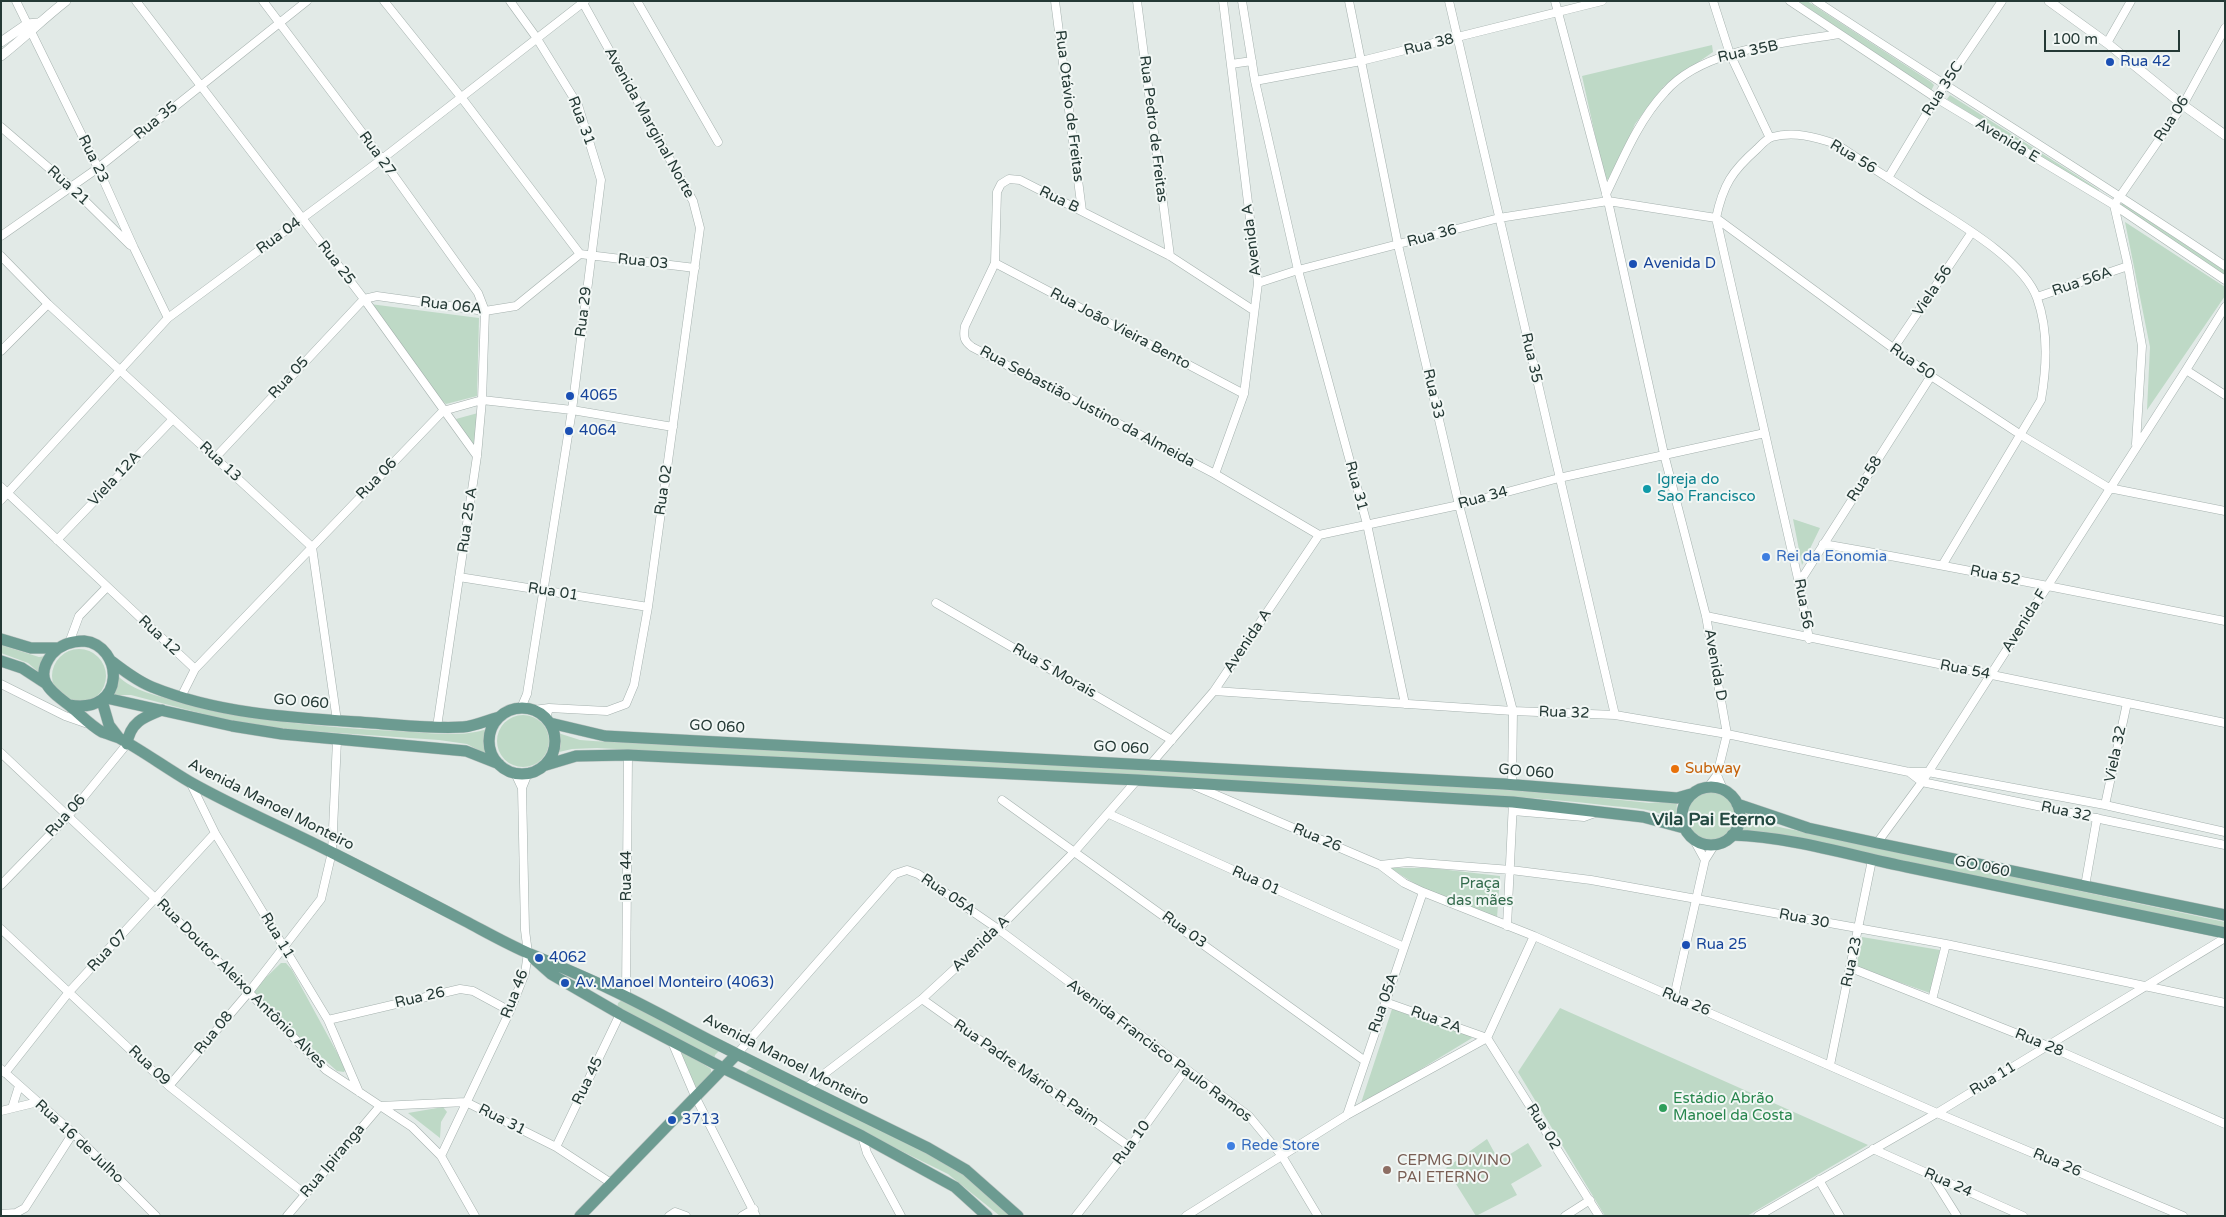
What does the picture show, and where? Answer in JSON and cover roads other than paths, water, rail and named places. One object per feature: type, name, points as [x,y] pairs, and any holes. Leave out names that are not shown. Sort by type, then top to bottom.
[{"type":"main road","points":[[1,639],[31,648],[58,648]]},
{"type":"main road","points":[[45,683],[45,671],[50,657],[58,648],[69,643],[85,641],[103,650],[110,660],[114,672],[113,684],[104,699],[92,706],[69,705]]},
{"type":"main road","points":[[1,660],[22,668],[45,683],[51,692],[90,724]]},
{"type":"main road","name":"GO 060","points":[[110,660],[128,674],[150,686],[181,697],[236,710],[337,721],[437,727],[465,727],[499,717]]},
{"type":"main road","points":[[104,699],[232,726],[337,740],[466,751],[499,764],[515,773],[528,774],[546,765],[555,748],[556,737],[549,716],[528,709],[507,711],[499,717],[493,725],[489,736],[493,757],[499,764]]},
{"type":"main road","points":[[104,699],[109,725],[123,741],[135,724],[143,717],[163,710]]},
{"type":"main road","name":"GO 060","points":[[549,716],[580,732],[606,736],[1512,785],[1678,798],[1691,794]]},
{"type":"main road","name":"Avenida Manoel Monteiro","points":[[90,724],[123,741],[190,782],[332,852],[528,953],[611,989],[737,1054],[928,1148],[966,1170],[1018,1216]]},
{"type":"main road","name":"GO 060","points":[[546,765],[576,756],[628,755],[1137,780],[1598,812],[1643,817],[1684,828]]},
{"type":"main road","points":[[1709,786],[1723,789],[1734,798],[1740,820],[1732,835],[1724,841],[1715,844],[1700,843],[1694,840],[1684,828],[1682,810],[1691,794],[1700,788],[1709,786]]},
{"type":"main road","name":"GO 060","points":[[1737,804],[1808,828],[2225,914]]},
{"type":"main road","name":"GO 060","points":[[1732,835],[1765,836],[2225,933]]},
{"type":"main road","name":"Avenida Manoel Monteiro","points":[[528,953],[551,974],[620,1014],[725,1069],[862,1136],[955,1187],[986,1216]]},
{"type":"main road","points":[[604,1004],[611,989]]},
{"type":"main road","points":[[580,1216],[695,1096],[725,1069],[737,1054]]},
{"type":"street","name":"Rua 23","points":[[16,1],[98,168],[168,318]]},
{"type":"street","points":[[1,42],[38,23],[66,1]]},
{"type":"street","name":"Rua 25","points":[[136,1],[364,299],[477,456]]},
{"type":"street","name":"Rua 27","points":[[262,1],[382,159],[478,293],[485,312]]},
{"type":"street","name":"Rua 35","points":[[1,236],[98,168],[278,22],[307,1]]},
{"type":"street","points":[[384,1],[461,97],[580,254],[591,257]]},
{"type":"street","name":"Rua 31","points":[[510,1],[536,37],[578,105],[601,180],[591,257]]},
{"type":"street","points":[[637,1],[718,142]]},
{"type":"street","name":"Rua Otávio de Freitas","points":[[1055,1],[1082,211]]},
{"type":"street","name":"Rua Pedro de Freitas","points":[[1137,1],[1170,256]]},
{"type":"street","name":"Avenida A","points":[[1215,474],[1244,394],[1258,284],[1223,1]]},
{"type":"street","points":[[1242,1],[1255,81],[1298,270]]},
{"type":"street","name":"Rua 33","points":[[1348,1],[1398,246],[1459,505],[1513,711],[1512,785]]},
{"type":"street","name":"Rua 35","points":[[1448,1],[1615,715]]},
{"type":"street","name":"Avenida D","points":[[1555,1],[1607,198],[1664,454],[1706,616],[1727,734],[1717,775],[1709,786]]},
{"type":"street","name":"Rua 38","points":[[1255,81],[1361,62],[1602,1]]},
{"type":"street","points":[[1713,1],[1730,54],[1770,138]]},
{"type":"street","name":"Avenida E","points":[[1790,1],[1936,98],[2114,205],[2225,280]]},
{"type":"street","name":"Avenida E","points":[[1816,1],[1945,86],[2120,195],[2225,266]]},
{"type":"street","name":"Rua 35C","points":[[1888,178],[1936,98],[2002,1]]},
{"type":"street","points":[[2049,1],[2106,43],[2183,105],[2225,135]]},
{"type":"street","points":[[2106,43],[2131,1]]},
{"type":"street","name":"Rua 04","points":[[1,500],[168,318],[302,220],[583,2]]},
{"type":"street","name":"Avenida Marginal Norte","points":[[583,2],[693,201],[700,228],[672,427]]},
{"type":"street","points":[[1,56],[29,28]]},
{"type":"street","name":"Rua 06","points":[[2114,205],[2183,105],[2225,28]]},
{"type":"street","name":"Rua 35B","points":[[1607,198],[1636,132],[1666,90],[1703,63],[1730,54],[1839,34]]},
{"type":"street","points":[[1231,64],[1252,61]]},
{"type":"street","name":"Rua 21","points":[[1,127],[71,187],[134,248]]},
{"type":"street","name":"Rua 56","points":[[1809,639],[1799,583],[1716,218],[1727,181],[1739,164],[1770,138],[1791,134],[1814,136],[1836,144],[1972,232],[2008,259],[2028,282],[2037,298],[2046,340],[2047,370],[2041,400],[1942,564]]},
{"type":"street","name":"Rua B","points":[[963,335],[965,326],[995,263],[997,192],[1001,184],[1009,179],[1020,180],[1170,256],[1254,310]]},
{"type":"street","name":"Rua 50","points":[[1607,198],[1716,218],[1893,350],[2021,435],[2110,488],[2225,511]]},
{"type":"street","name":"Rua 36","points":[[1258,284],[1298,270],[1398,246],[1499,218],[1607,198]]},
{"type":"street","name":"Avenida F","points":[[2114,205],[2128,266],[2142,346],[2136,446]]},
{"type":"street","name":"Viela 56","points":[[1893,350],[1972,232]]},
{"type":"street","name":"Rua 06A","points":[[364,299],[377,296],[485,312],[516,306],[580,254]]},
{"type":"street","name":"Rua 13","points":[[1,256],[48,304],[312,547]]},
{"type":"street","name":"Rua 03","points":[[591,257],[695,268]]},
{"type":"street","name":"Rua 29","points":[[528,709],[527,694],[545,591],[572,410],[591,257]]},
{"type":"street","name":"Rua João Vieira Bento","points":[[995,263],[1244,394]]},
{"type":"street","name":"Rua 56A","points":[[2037,298],[2128,266]]},
{"type":"street","name":"Rua 31","points":[[1298,270],[1367,524],[1405,704]]},
{"type":"street","name":"Rua 05","points":[[215,458],[364,299]]},
{"type":"street","points":[[1,351],[48,304]]},
{"type":"street","name":"Avenida F","points":[[1877,843],[1922,782],[2225,307]]},
{"type":"street","name":"Rua 25 A","points":[[437,727],[477,456],[482,400],[485,312]]},
{"type":"street","name":"Rua Sebastião Justino da Almeida","points":[[963,335],[965,342],[972,347],[1215,474]]},
{"type":"street","points":[[2186,370],[2225,395]]},
{"type":"street","name":"Rua 58","points":[[1799,583],[1932,376]]},
{"type":"street","points":[[443,411],[482,400],[572,410],[672,427]]},
{"type":"street","name":"Rua 06","points":[[312,547],[443,411]]},
{"type":"street","name":"Viela 12A","points":[[57,540],[173,419]]},
{"type":"street","name":"Rua 02","points":[[549,716],[607,712],[626,704],[634,685],[648,607],[672,427]]},
{"type":"street","name":"Rua 34","points":[[1319,535],[1459,505],[1559,478],[1765,433]]},
{"type":"street","points":[[1215,474],[1319,535]]},
{"type":"street","name":"Rua 12","points":[[1,487],[194,669]]},
{"type":"street","name":"Avenida A","points":[[1150,765],[1214,692],[1319,535]]},
{"type":"street","name":"Rua 52","points":[[1823,544],[1942,564],[2046,587],[2225,621]]},
{"type":"street","points":[[181,697],[194,669],[312,547]]},
{"type":"street","points":[[312,547],[337,721]]},
{"type":"street","name":"Rua 01","points":[[459,577],[648,607]]},
{"type":"street","points":[[69,643],[75,622],[79,616],[107,587]]},
{"type":"street","name":"Rua S Morais","points":[[936,603],[1172,740]]},
{"type":"street","name":"Rua 54","points":[[1706,616],[1809,639],[2225,723]]},
{"type":"street","name":"Avenida Manoel Monteiro","points":[[2,684],[65,716],[90,724]]},
{"type":"street","name":"Rua 32","points":[[1214,692],[1513,711],[1615,715],[1727,734],[1909,772],[1928,772],[2105,805],[2225,832]]},
{"type":"street","name":"Viela 32","points":[[2105,805],[2127,703]]},
{"type":"street","points":[[332,852],[337,740]]},
{"type":"street","name":"Rua 06","points":[[1,885],[69,815],[123,741]]},
{"type":"street","name":"Rua Doutor Aleixo Antônio Alves","points":[[1,753],[156,899],[326,1070],[412,1127],[441,1156],[475,1216]]},
{"type":"street","name":"Rua 44","points":[[626,997],[628,755]]},
{"type":"street","name":"Rua 32","points":[[1909,772],[1922,782],[2225,845]]},
{"type":"street","name":"Rua 46","points":[[441,1156],[510,1010],[525,972],[528,953],[525,930],[522,788],[515,773]]},
{"type":"street","name":"Rua 46","points":[[522,788],[528,774]]},
{"type":"street","points":[[1717,775],[1723,789]]},
{"type":"street","name":"Avenida A","points":[[807,1087],[922,999],[998,929],[1075,851],[1137,780]]},
{"type":"street","name":"Rua 11","points":[[190,782],[216,833],[328,1020],[359,1092]]},
{"type":"street","name":"Rua 26","points":[[1191,784],[1380,864],[1404,883],[1423,892],[1534,936],[1937,1113],[2184,1216]]},
{"type":"street","name":"Rua 03","points":[[1002,800],[1364,1061]]},
{"type":"street","points":[[1506,926],[1513,807]]},
{"type":"street","name":"Rua 01","points":[[1109,814],[1404,948]]},
{"type":"street","points":[[2085,886],[2097,818]]},
{"type":"street","name":"Rua 07","points":[[3,1071],[69,992],[216,833]]},
{"type":"street","points":[[1694,840],[1705,860]]},
{"type":"street","points":[[1674,997],[1705,860],[1715,844]]},
{"type":"street","name":"Rua 08","points":[[169,1086],[249,992],[321,899],[332,852]]},
{"type":"street","name":"Rua 23","points":[[1830,1065],[1872,860]]},
{"type":"street","name":"Rua 30","points":[[1380,864],[1408,862],[1510,870],[1591,880],[1946,944],[2225,1003]]},
{"type":"street","name":"Rua 05A","points":[[737,1054],[895,874],[907,870],[918,874],[998,929]]},
{"type":"street","name":"Rua 05A","points":[[1347,1115],[1423,892]]},
{"type":"street","name":"Rua 09","points":[[1,929],[169,1086],[305,1194]]},
{"type":"street","name":"Avenida Francisco Paulo Ramos","points":[[998,929],[1248,1116],[1282,1156],[1318,1216]]},
{"type":"street","points":[[1186,1216],[1347,1115],[1487,1038],[1534,936]]},
{"type":"street","name":"Rua 11","points":[[1758,1216],[1937,1113],[2225,938]]},
{"type":"street","points":[[1932,1000],[1946,944]]},
{"type":"street","name":"Rua 28","points":[[1851,968],[2048,1046],[2225,1124]]},
{"type":"street","name":"Rua 26","points":[[328,1020],[460,989],[473,991],[510,1010]]},
{"type":"street","name":"Rua Padre Mário R Paim","points":[[922,999],[1130,1147]]},
{"type":"street","name":"Rua 2A","points":[[1385,1002],[1487,1038]]},
{"type":"street","name":"Rua 45","points":[[556,1147],[620,1014]]},
{"type":"street","name":"Rua 02","points":[[1487,1038],[1600,1216]]},
{"type":"street","points":[[671,1040],[695,1096],[755,1212],[742,1216]]},
{"type":"street","name":"Rua 10","points":[[1076,1216],[1130,1147],[1186,1068]]},
{"type":"street","name":"Rua 16 de Julho","points":[[3,1071],[74,1134],[156,1216]]},
{"type":"street","points":[[12,1108],[19,1086]]},
{"type":"street","points":[[1,1111],[38,1102]]},
{"type":"street","name":"Rua 31","points":[[380,1106],[466,1102],[556,1147],[611,1183]]},
{"type":"street","name":"Rua Ipiranga","points":[[287,1216],[380,1106]]},
{"type":"street","points":[[1,1214],[16,1213],[25,1208],[74,1134]]},
{"type":"street","points":[[862,1136],[866,1152],[901,1216]]},
{"type":"street","name":"Rua 24","points":[[1873,1149],[2023,1216]]},
{"type":"street","points":[[1932,1176],[1957,1216]]},
{"type":"street","points":[[1819,1180],[1840,1216]]},
{"type":"street","points":[[1565,1216],[1590,1200]]},
{"type":"street","points":[[669,1216],[675,1212],[686,1216]]},
{"type":"place","name":"Rua 42","points":[[2110,62]]},
{"type":"place","name":"Avenida D","points":[[1633,264]]},
{"type":"place","name":"4065","points":[[570,396]]},
{"type":"place","name":"4064","points":[[569,431]]},
{"type":"place","name":"Igreja do Sao Francisco","points":[[1647,489]]},
{"type":"place","name":"Rei da Eonomia","points":[[1766,557]]},
{"type":"place","name":"Subway","points":[[1675,769]]},
{"type":"place","name":"Rua 25","points":[[1686,945]]},
{"type":"place","name":"4062","points":[[539,958]]},
{"type":"place","name":"Av. Manoel Monteiro (4063)","points":[[565,983]]},
{"type":"place","name":"Estádio Abrão Manoel da Costa","points":[[1663,1108]]},
{"type":"place","name":"3713","points":[[672,1120]]},
{"type":"place","name":"Rede Store","points":[[1231,1146]]},
{"type":"place","name":"CEPMG DIVINO PAI ETERNO","points":[[1387,1170]]},
{"type":"district","name":"Vila Pai Eterno","points":[[1714,820]]},
{"type":"park label","name":"Praça das mães","points":[[1480,892]]}]
